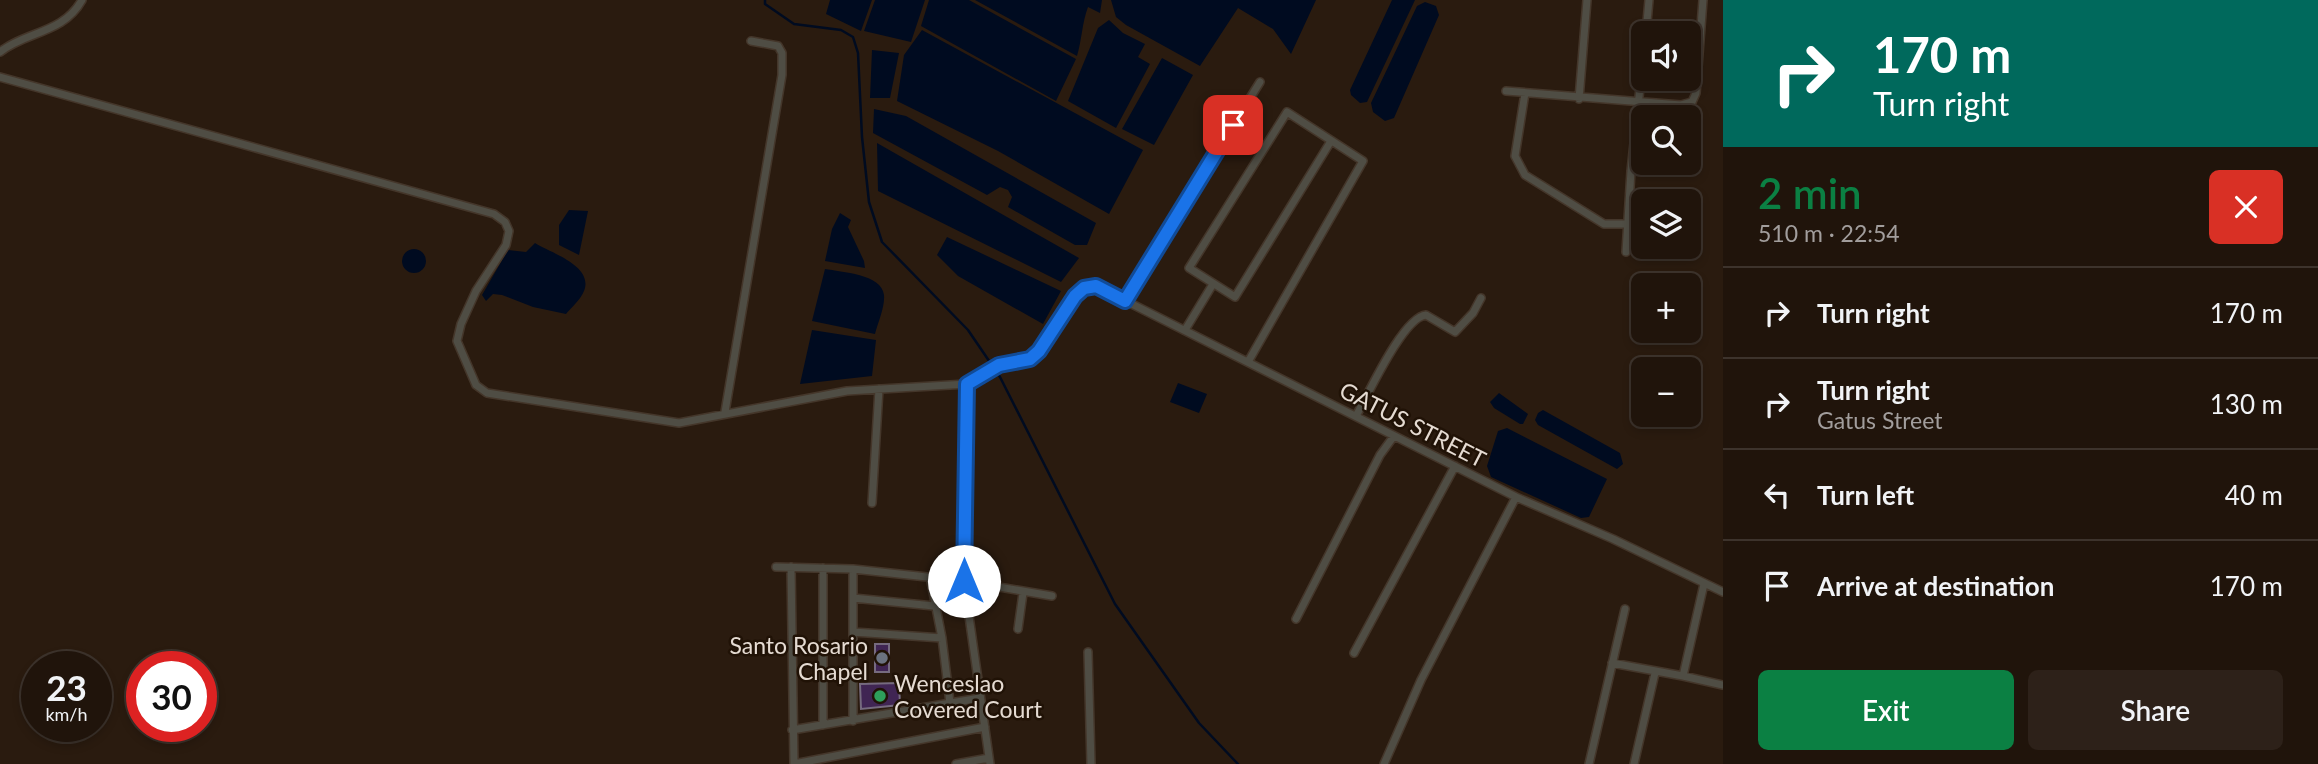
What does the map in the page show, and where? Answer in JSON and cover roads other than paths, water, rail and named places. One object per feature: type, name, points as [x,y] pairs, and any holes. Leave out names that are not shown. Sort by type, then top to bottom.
[{"type":"street","points":[[0,52],[6,47],[48,31],[66,18],[82,0]]},
{"type":"street","points":[[1579,99],[1587,0]]},
{"type":"street","points":[[1647,21],[1649,0]]},
{"type":"street","points":[[1506,91],[1639,103],[1681,105],[1692,102],[1696,93],[1703,0]]},
{"type":"street","points":[[725,412],[782,75],[782,52],[778,46],[751,41]]},
{"type":"street","points":[[0,77],[494,214],[505,222],[509,231],[506,245],[476,291],[461,324],[457,341],[476,384],[487,393],[680,423],[725,412],[847,391],[967,384],[964,581],[989,761],[956,764]]},
{"type":"street","points":[[1125,301],[1260,82]]},
{"type":"street","points":[[1626,252],[1640,91]]},
{"type":"street","points":[[1525,93],[1515,156],[1525,175],[1604,224],[1629,224]]},
{"type":"street","points":[[1248,362],[1363,161],[1287,112],[1189,268],[1235,297],[1331,141]]},
{"type":"street","points":[[1185,330],[1213,284]]},
{"type":"street","name":"GATUS STREET","points":[[967,384],[999,365],[1030,359],[1039,351],[1075,296],[1089,286],[1096,286],[1516,497],[1613,539],[1723,593]]},
{"type":"street","points":[[1356,416],[1393,349],[1413,321],[1426,315],[1455,332],[1473,313],[1481,298]]},
{"type":"street","points":[[872,503],[878,389]]},
{"type":"street","points":[[1296,619],[1380,455],[1394,436]]},
{"type":"street","points":[[1354,653],[1455,466]]},
{"type":"street","points":[[1384,764],[1421,680],[1516,497]]},
{"type":"street","points":[[776,567],[853,569],[964,581],[1052,596]]},
{"type":"street","points":[[791,567],[794,764],[985,727]]},
{"type":"street","points":[[823,568],[823,725]]},
{"type":"street","points":[[853,569],[853,721]]},
{"type":"street","points":[[930,578],[942,638],[950,703]]},
{"type":"street","points":[[1683,676],[1704,584]]},
{"type":"street","points":[[1018,629],[1023,593]]},
{"type":"street","points":[[853,598],[934,606]]},
{"type":"street","points":[[1589,764],[1625,609]]},
{"type":"street","points":[[853,632],[942,638]]},
{"type":"street","points":[[1088,652],[1091,764]]},
{"type":"street","points":[[1612,663],[1723,685]]},
{"type":"street","points":[[1634,764],[1655,673]]},
{"type":"street","points":[[792,730],[980,698]]},
{"type":"water","points":[[830,0],[872,0],[861,31],[826,14]]},
{"type":"water","points":[[875,0],[925,0],[911,42],[864,31]]},
{"type":"water","points":[[929,0],[969,0],[1076,59],[1056,101],[921,26]]},
{"type":"water","points":[[975,0],[1102,0],[1100,13],[1088,7],[1077,56]]},
{"type":"water","points":[[1111,0],[1316,0],[1291,54],[1273,29],[1238,8],[1200,66],[1126,25],[1116,17]]},
{"type":"water","points":[[1392,0],[1415,0],[1367,102],[1360,103],[1351,95],[1350,90]]},
{"type":"water","points":[[1425,2],[1436,6],[1439,15],[1394,118],[1385,121],[1373,112],[1371,103],[1417,6]]},
{"type":"water","points":[[1109,20],[1123,33],[1145,44],[1138,57],[1150,64],[1116,128],[1068,101],[1098,28]]},
{"type":"water","points":[[922,30],[1143,150],[1109,214],[998,151],[897,101],[904,55]]},
{"type":"water","points":[[872,50],[899,53],[890,98],[870,98]]},
{"type":"water","points":[[1162,58],[1193,75],[1154,145],[1122,129]]},
{"type":"water","points":[[874,109],[906,116],[1096,223],[1087,245],[1075,245],[1008,207],[1012,197],[1008,190],[1000,187],[987,195],[873,133]]},
{"type":"water","points":[[877,143],[1079,258],[1061,282],[878,191]]},
{"type":"water","points":[[569,210],[588,211],[579,255],[559,245],[559,225]]},
{"type":"water","points":[[840,213],[851,220],[848,227],[865,268],[825,261],[832,229]]},
{"type":"water","points":[[947,237],[1061,291],[1043,324],[958,276],[937,255]]},
{"type":"water","points":[[535,243],[569,261],[583,274],[584,291],[566,314],[533,307],[502,295],[493,294],[486,301],[482,295],[508,250],[526,252]]},
{"type":"water","points":[[414,249],[425,256],[426,261],[419,272],[414,273],[403,266],[402,261],[409,250]]},
{"type":"water","points":[[825,269],[869,278],[882,288],[883,304],[875,334],[812,321]]},
{"type":"water","points":[[812,330],[876,340],[872,376],[800,384]]},
{"type":"water","points":[[1178,383],[1207,394],[1199,413],[1170,402]]},
{"type":"water","points":[[1499,393],[1528,414],[1523,424],[1494,408],[1490,402]]},
{"type":"water","points":[[1543,410],[1620,453],[1623,464],[1617,469],[1538,425],[1535,420]]},
{"type":"water","points":[[1507,428],[1607,479],[1589,517],[1581,518],[1491,477],[1487,466],[1498,431]]},
{"type":"waterway","points":[[765,0],[765,4],[794,24],[841,30],[853,37],[858,53],[862,137],[869,202],[882,242],[968,330],[1000,377],[1115,604],[1199,723],[1238,764]]},
{"type":"place","name":"Santo Rosario Chapel","points":[[882,658]]},
{"type":"place","name":"Wenceslao Covered Court","points":[[880,696]]}]
